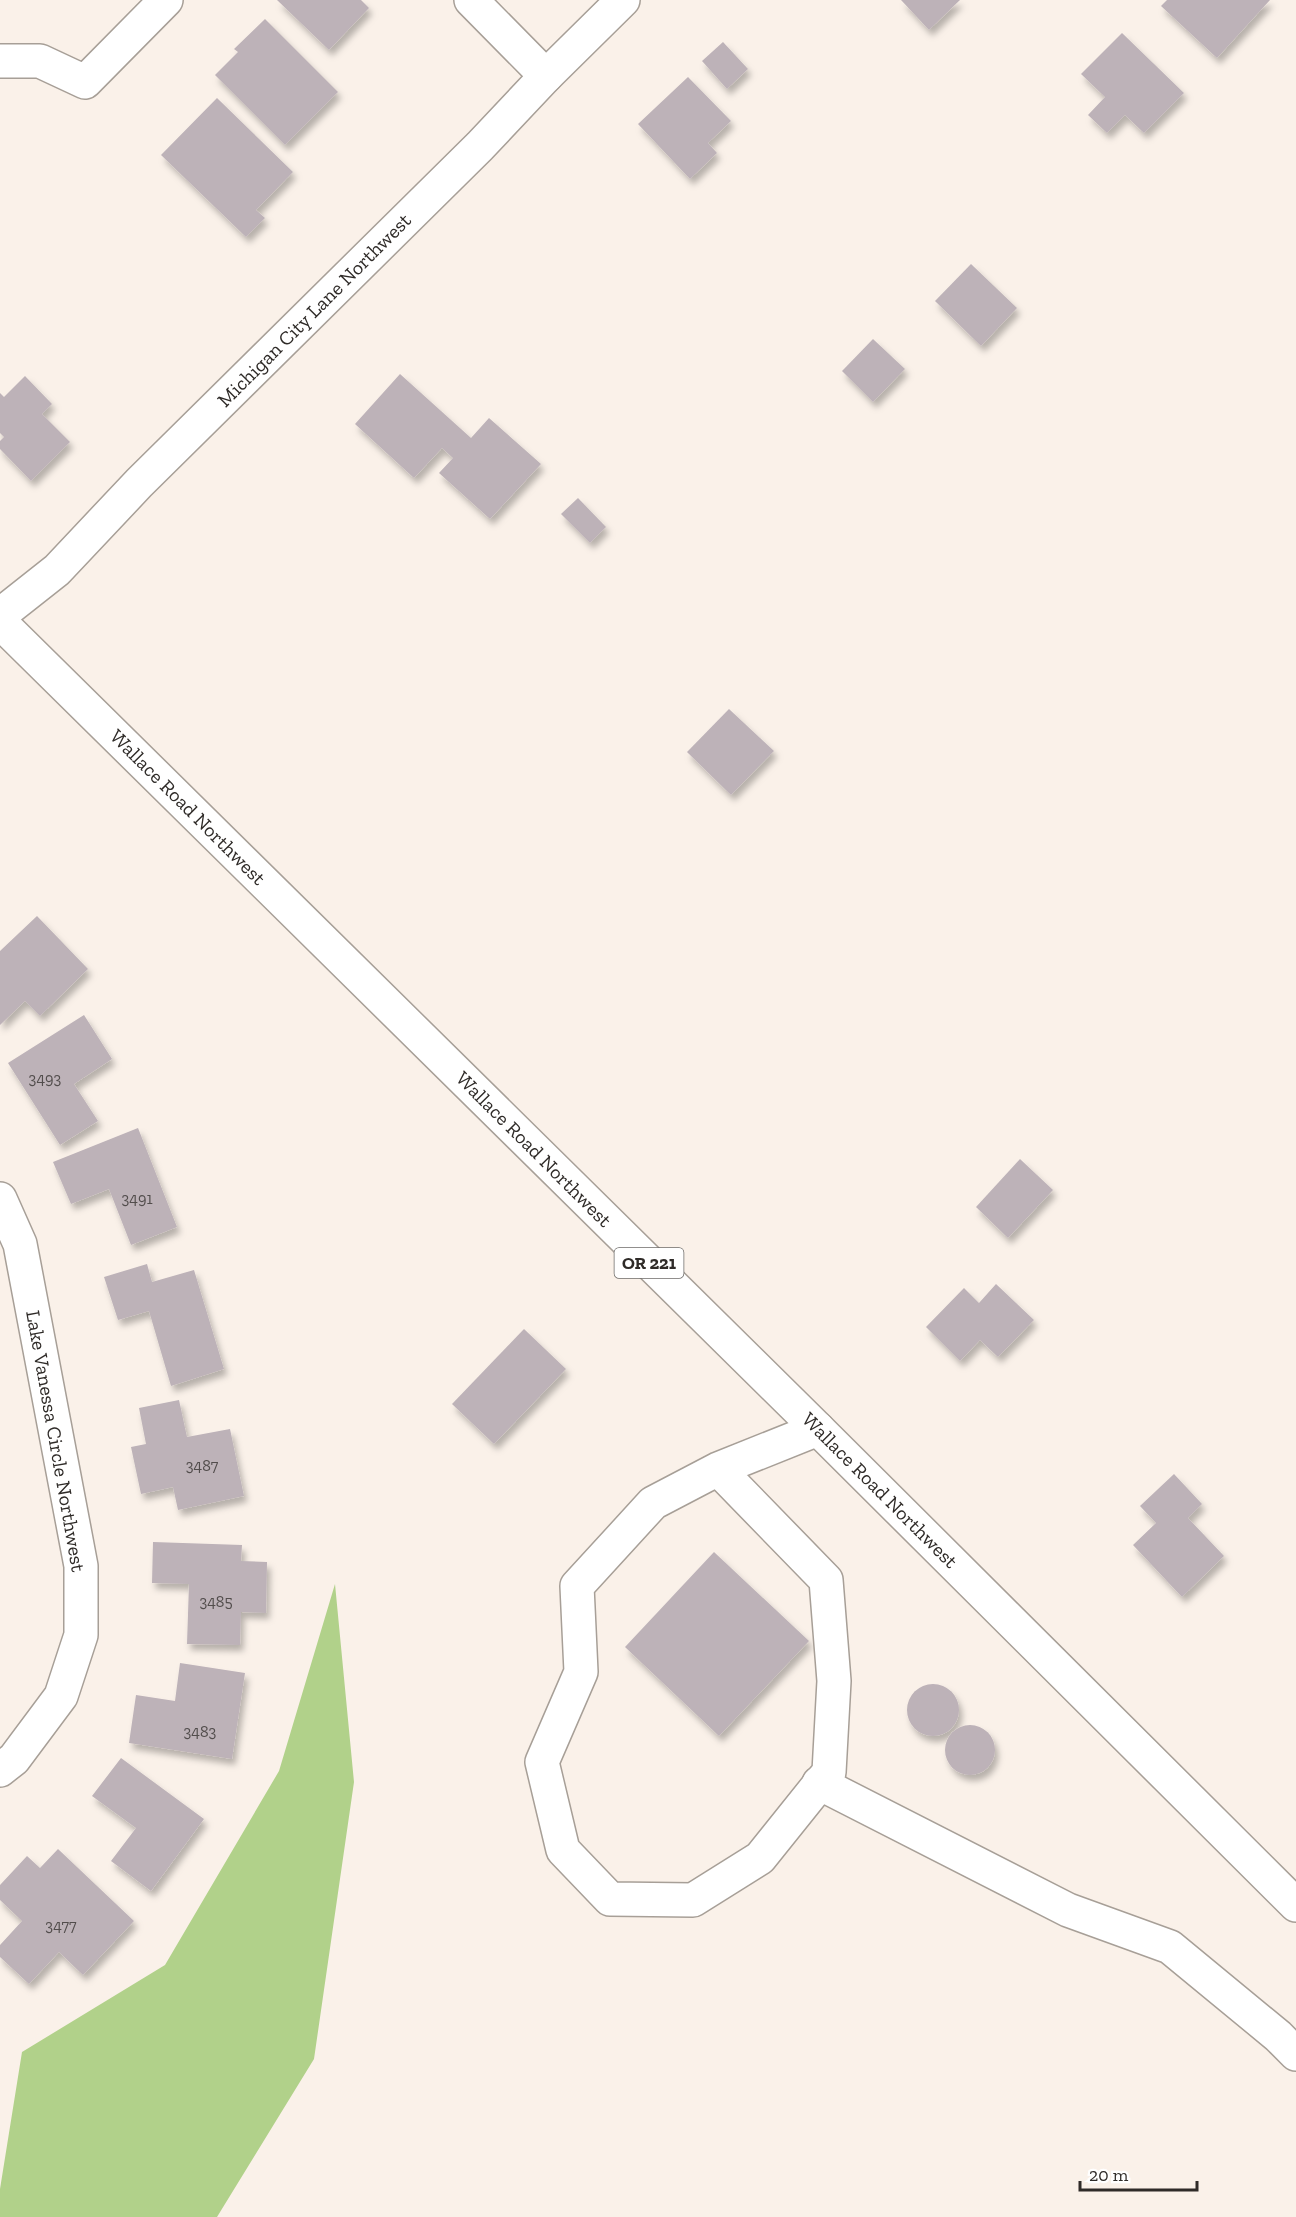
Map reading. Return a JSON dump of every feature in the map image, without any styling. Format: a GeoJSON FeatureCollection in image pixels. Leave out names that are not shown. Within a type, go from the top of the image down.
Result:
{"type":"FeatureCollection","features":[{"type":"Feature","properties":{"kind":"main road"},"geometry":{"type":"LineString","coordinates":[[0,61],[40,61],[85,82],[166,0]]}},
{"type":"Feature","properties":{"kind":"main road"},"geometry":{"type":"LineString","coordinates":[[471,0],[546,76]]}},
{"type":"Feature","properties":{"kind":"main road","name":"Michigan City Lane Northwest"},"geometry":{"type":"LineString","coordinates":[[0,615],[57,570],[139,483],[480,146],[546,76],[623,0]]}},
{"type":"Feature","properties":{"kind":"main road","name":"Wallace Road Northwest"},"geometry":{"type":"LineString","coordinates":[[0,622],[818,1429],[1296,1905]]}},
{"type":"Feature","properties":{"kind":"main road","name":"Lake Vanessa Circle Northwest"},"geometry":{"type":"LineString","coordinates":[[0,1199],[20,1244],[81,1566],[81,1635],[62,1696],[14,1759],[0,1770]]}},
{"type":"Feature","properties":{"kind":"main road"},"geometry":{"type":"LineString","coordinates":[[718,1469],[826,1580],[834,1681],[828,1772],[760,1858],[693,1900],[610,1899],[563,1850],[542,1762],[581,1672],[577,1586],[653,1503],[718,1469],[818,1429]]}},
{"type":"Feature","properties":{"kind":"main road"},"geometry":{"type":"LineString","coordinates":[[819,1783],[1068,1910],[1170,1947],[1278,2036],[1296,2054]]}},
{"type":"Feature","properties":{"kind":"green space"},"geometry":{"type":"Polygon","coordinates":[[[335,1584],[354,1782],[314,2059],[217,2217],[0,2217],[0,2189],[22,2052],[165,1965],[279,1771],[335,1584]]]}},
{"type":"Feature","properties":{"kind":"building"},"geometry":{"type":"Polygon","coordinates":[[[277,0],[361,0],[369,8],[329,50],[277,0]]]}},
{"type":"Feature","properties":{"kind":"building"},"geometry":{"type":"Polygon","coordinates":[[[901,0],[960,0],[929,30],[901,0]]]}},
{"type":"Feature","properties":{"kind":"building"},"geometry":{"type":"Polygon","coordinates":[[[1167,0],[1270,0],[1217,58],[1161,6],[1167,0]]]}},
{"type":"Feature","properties":{"kind":"building"},"geometry":{"type":"Polygon","coordinates":[[[265,19],[338,92],[285,145],[215,75],[238,52],[234,49],[265,19]]]}},
{"type":"Feature","properties":{"kind":"building"},"geometry":{"type":"Polygon","coordinates":[[[1122,33],[1184,93],[1144,133],[1125,115],[1107,133],[1088,115],[1105,97],[1081,74],[1122,33]]]}},
{"type":"Feature","properties":{"kind":"building"},"geometry":{"type":"Polygon","coordinates":[[[723,42],[748,69],[727,89],[702,61],[723,42]]]}},
{"type":"Feature","properties":{"kind":"building"},"geometry":{"type":"Polygon","coordinates":[[[688,77],[731,121],[708,143],[717,153],[690,179],[638,124],[688,77]]]}},
{"type":"Feature","properties":{"kind":"building"},"geometry":{"type":"Polygon","coordinates":[[[217,98],[293,172],[256,210],[265,218],[246,237],[161,155],[217,98]]]}},
{"type":"Feature","properties":{"kind":"building"},"geometry":{"type":"Polygon","coordinates":[[[971,264],[1017,308],[981,346],[935,301],[971,264]]]}},
{"type":"Feature","properties":{"kind":"building"},"geometry":{"type":"Polygon","coordinates":[[[873,339],[905,369],[873,402],[842,371],[873,339]]]}},
{"type":"Feature","properties":{"kind":"building"},"geometry":{"type":"Polygon","coordinates":[[[400,374],[471,438],[489,418],[541,464],[490,519],[439,473],[453,458],[442,448],[414,478],[355,424],[400,374]]]}},
{"type":"Feature","properties":{"kind":"building"},"geometry":{"type":"Polygon","coordinates":[[[25,376],[52,404],[42,414],[70,442],[31,481],[0,449],[0,441],[4,437],[0,433],[0,393],[4,397],[25,376]]]}},
{"type":"Feature","properties":{"kind":"building"},"geometry":{"type":"Polygon","coordinates":[[[578,498],[606,527],[590,543],[561,514],[578,498]]]}},
{"type":"Feature","properties":{"kind":"building"},"geometry":{"type":"Polygon","coordinates":[[[729,709],[774,751],[731,795],[687,752],[729,709]]]}},
{"type":"Feature","properties":{"kind":"building"},"geometry":{"type":"Polygon","coordinates":[[[37,916],[88,969],[40,1016],[25,1001],[0,1025],[0,951],[37,916]]]}},
{"type":"Feature","properties":{"kind":"building"},"geometry":{"type":"Polygon","coordinates":[[[84,1015],[112,1059],[74,1084],[98,1121],[60,1145],[8,1063],[84,1015]]]}},
{"type":"Feature","properties":{"kind":"building"},"geometry":{"type":"Polygon","coordinates":[[[138,1128],[177,1227],[131,1245],[109,1189],[71,1204],[53,1162],[138,1128]]]}},
{"type":"Feature","properties":{"kind":"building"},"geometry":{"type":"Polygon","coordinates":[[[1020,1159],[1053,1190],[1008,1238],[976,1207],[1020,1159]]]}},
{"type":"Feature","properties":{"kind":"building"},"geometry":{"type":"Polygon","coordinates":[[[147,1264],[152,1282],[194,1270],[224,1369],[171,1386],[149,1311],[118,1320],[104,1277],[147,1264]]]}},
{"type":"Feature","properties":{"kind":"building"},"geometry":{"type":"Polygon","coordinates":[[[996,1284],[1034,1320],[998,1357],[980,1340],[960,1361],[926,1327],[964,1288],[979,1303],[996,1284]]]}},
{"type":"Feature","properties":{"kind":"building"},"geometry":{"type":"Polygon","coordinates":[[[524,1329],[566,1369],[494,1444],[452,1404],[524,1329]]]}},
{"type":"Feature","properties":{"kind":"building"},"geometry":{"type":"Polygon","coordinates":[[[179,1400],[187,1437],[230,1429],[244,1496],[178,1510],[173,1487],[141,1494],[131,1447],[146,1444],[139,1408],[179,1400]]]}},
{"type":"Feature","properties":{"kind":"building"},"geometry":{"type":"Polygon","coordinates":[[[1174,1474],[1202,1504],[1188,1518],[1224,1556],[1182,1597],[1133,1545],[1156,1523],[1140,1506],[1174,1474]]]}},
{"type":"Feature","properties":{"kind":"building"},"geometry":{"type":"Polygon","coordinates":[[[153,1542],[242,1545],[241,1561],[267,1562],[266,1613],[241,1612],[240,1645],[187,1644],[189,1584],[152,1583],[153,1542]]]}},
{"type":"Feature","properties":{"kind":"building"},"geometry":{"type":"Polygon","coordinates":[[[714,1552],[809,1641],[719,1736],[625,1647],[714,1552]]]}},
{"type":"Feature","properties":{"kind":"building"},"geometry":{"type":"Polygon","coordinates":[[[180,1663],[245,1673],[232,1759],[129,1743],[136,1695],[175,1701],[180,1663]]]}},
{"type":"Feature","properties":{"kind":"building"},"geometry":{"type":"Polygon","coordinates":[[[933,1684],[943,1686],[951,1692],[957,1700],[959,1710],[957,1720],[951,1728],[943,1734],[933,1736],[923,1734],[915,1728],[909,1720],[907,1710],[909,1700],[915,1692],[923,1686],[933,1684]]]}},
{"type":"Feature","properties":{"kind":"building"},"geometry":{"type":"Polygon","coordinates":[[[970,1725],[988,1732],[995,1750],[988,1768],[970,1775],[952,1768],[945,1750],[952,1732],[970,1725]]]}},
{"type":"Feature","properties":{"kind":"building"},"geometry":{"type":"Polygon","coordinates":[[[121,1758],[204,1819],[151,1891],[111,1861],[136,1828],[92,1796],[121,1758]]]}},
{"type":"Feature","properties":{"kind":"building"},"geometry":{"type":"Polygon","coordinates":[[[58,1849],[134,1921],[83,1975],[59,1952],[29,1984],[0,1957],[0,1945],[22,1921],[0,1900],[0,1885],[27,1856],[40,1868],[58,1849]]]}}]}
